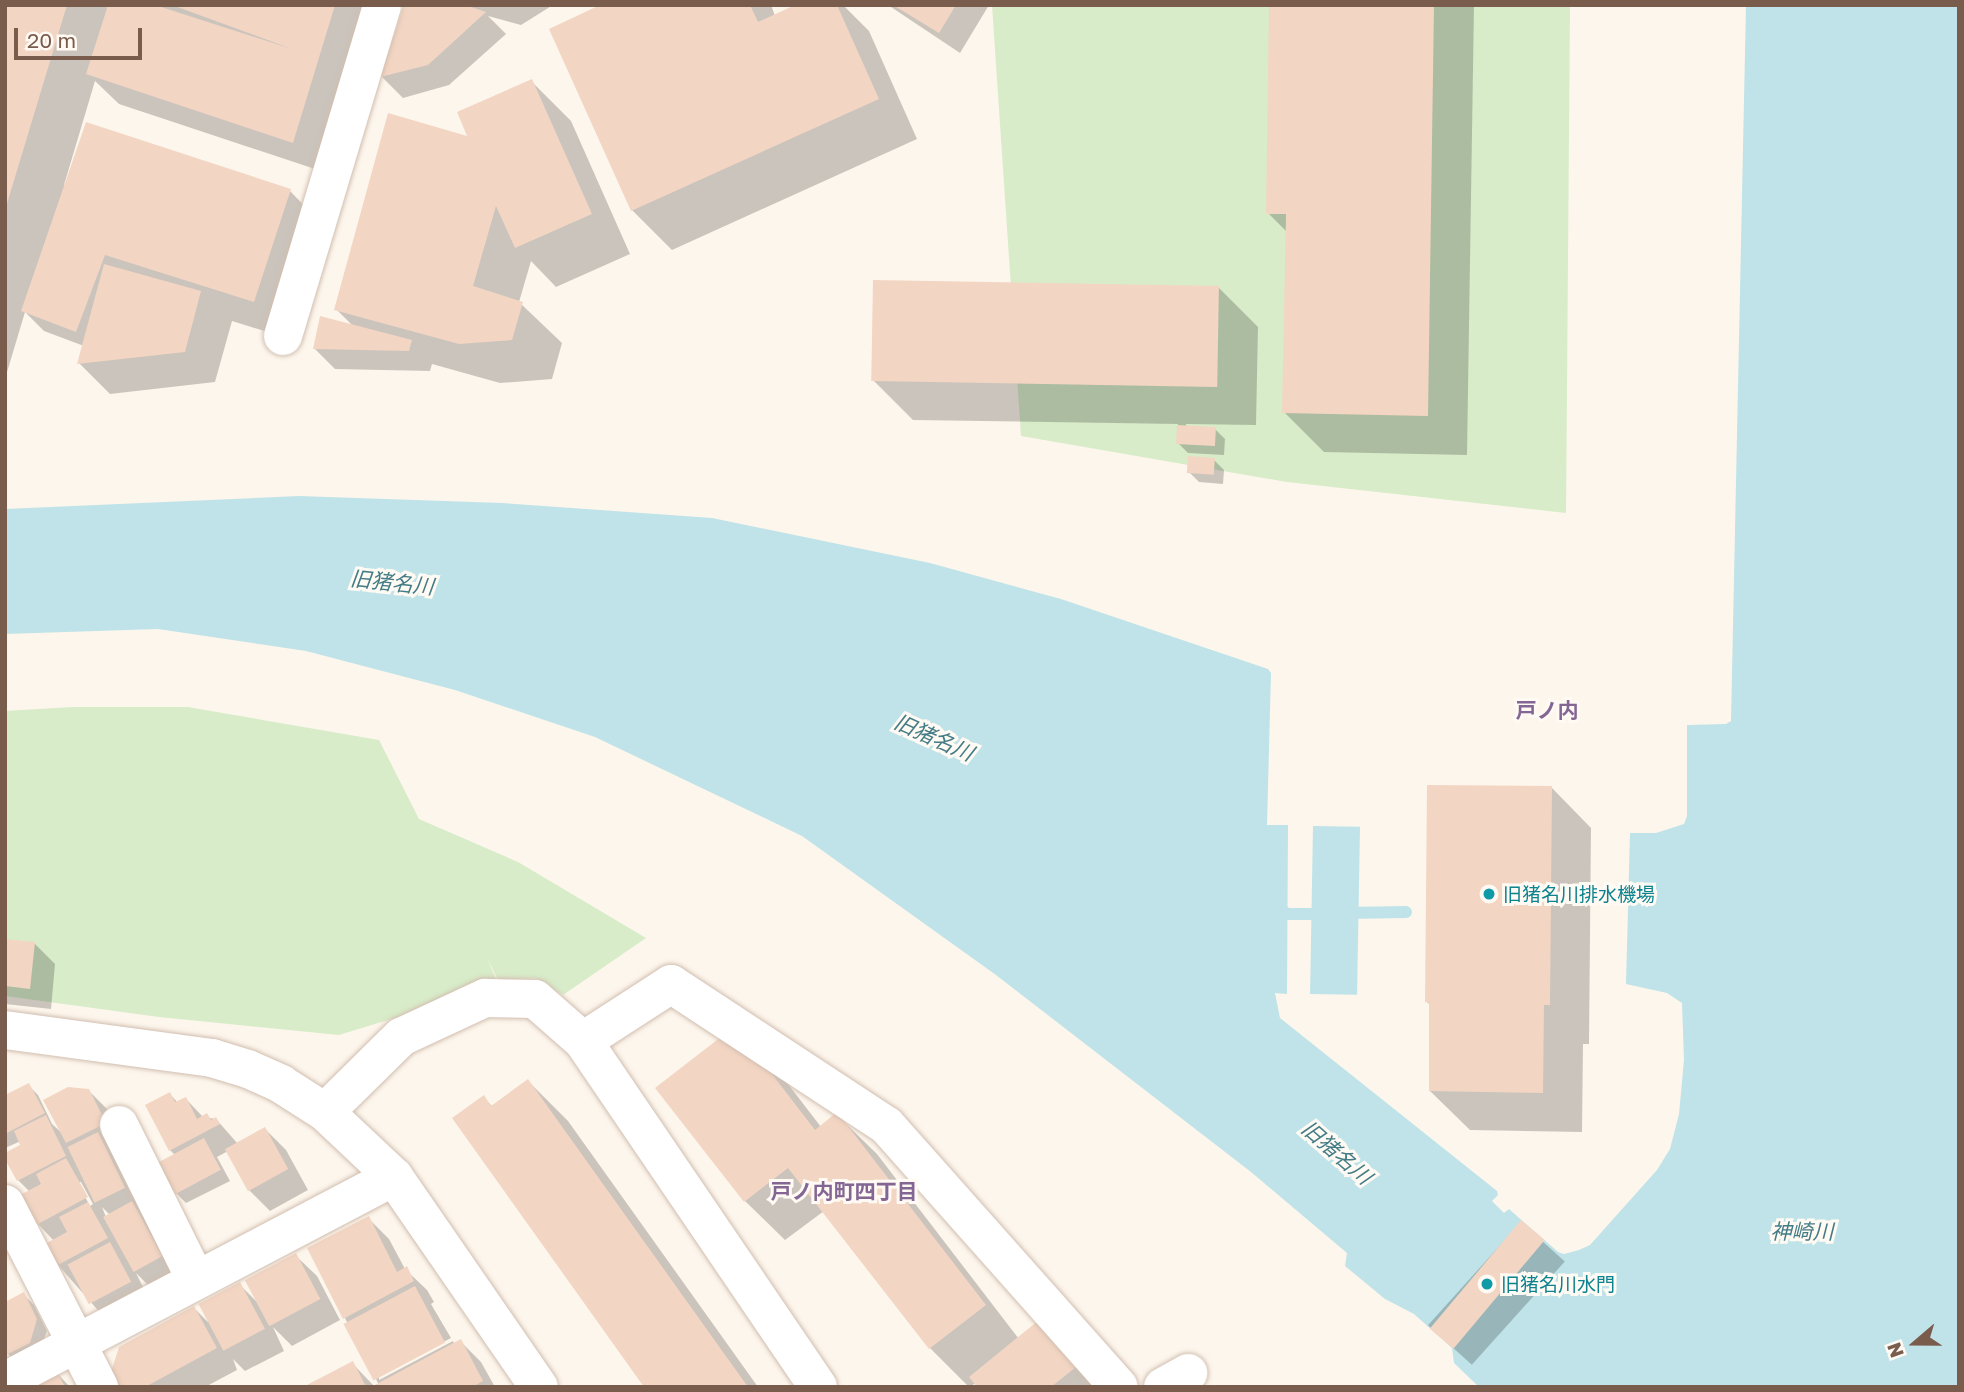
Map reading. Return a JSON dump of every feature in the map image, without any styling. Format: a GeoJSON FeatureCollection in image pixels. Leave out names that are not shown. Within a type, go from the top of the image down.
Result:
{"type":"FeatureCollection","features":[{"type":"Feature","properties":{"kind":"street"},"geometry":{"type":"LineString","coordinates":[[283,336],[382,5]]}},
{"type":"Feature","properties":{"kind":"street"},"geometry":{"type":"LineString","coordinates":[[583,1041],[671,984],[682,991],[887,1126],[1119,1387]]}},
{"type":"Feature","properties":{"kind":"street"},"geometry":{"type":"LineString","coordinates":[[325,1112],[401,1037],[485,999],[535,999],[583,1041],[818,1387]]}},
{"type":"Feature","properties":{"kind":"street"},"geometry":{"type":"LineString","coordinates":[[5,1030],[212,1058],[248,1069],[281,1084],[325,1112],[394,1177],[539,1387]]}},
{"type":"Feature","properties":{"kind":"street"},"geometry":{"type":"LineString","coordinates":[[119,1125],[197,1280]]}},
{"type":"Feature","properties":{"kind":"street"},"geometry":{"type":"LineString","coordinates":[[5,1381],[394,1177]]}},
{"type":"Feature","properties":{"kind":"street"},"geometry":{"type":"LineString","coordinates":[[5,1204],[99,1387]]}},
{"type":"Feature","properties":{"kind":"green space"},"geometry":{"type":"Polygon","coordinates":[[[992,5],[1570,5],[1566,513],[1287,482],[1021,436],[992,5]]]}},
{"type":"Feature","properties":{"kind":"green space"},"geometry":{"type":"Polygon","coordinates":[[[72,707],[188,707],[379,740],[419,819],[518,862],[646,938],[563,995],[536,978],[498,980],[487,958],[499,986],[339,1035],[159,1017],[5,996],[5,711],[72,707]]]}},
{"type":"Feature","properties":{"kind":"water"},"geometry":{"type":"Polygon","coordinates":[[[1746,5],[1959,5],[1959,1387],[1479,1387],[1454,1363],[1452,1348],[1414,1314],[1385,1299],[1345,1266],[1347,1253],[1251,1172],[996,975],[802,836],[595,737],[455,690],[306,651],[158,629],[5,634],[5,509],[299,496],[502,503],[712,518],[930,563],[1061,599],[1268,669],[1271,673],[1267,825],[1288,825],[1287,994],[1275,993],[1280,1018],[1497,1191],[1498,1195],[1492,1201],[1504,1213],[1509,1209],[1558,1252],[1564,1254],[1579,1250],[1590,1245],[1657,1170],[1670,1149],[1679,1114],[1684,1060],[1682,1003],[1667,993],[1626,984],[1630,833],[1656,833],[1684,824],[1687,816],[1687,725],[1726,724],[1731,721],[1746,5]]]}},
{"type":"Feature","properties":{"kind":"water"},"geometry":{"type":"Polygon","coordinates":[[[1313,826],[1360,827],[1357,995],[1310,994],[1313,826]]]}},
{"type":"Feature","properties":{"kind":"building"},"geometry":{"type":"Polygon","coordinates":[[[5,5],[67,5],[6,207],[5,207],[5,5]]]}},
{"type":"Feature","properties":{"kind":"building"},"geometry":{"type":"Polygon","coordinates":[[[108,5],[155,5],[292,49],[172,5],[335,5],[293,143],[86,74],[108,5]]]}},
{"type":"Feature","properties":{"kind":"building"},"geometry":{"type":"Polygon","coordinates":[[[404,5],[465,5],[486,12],[428,65],[380,77],[404,5]]]}},
{"type":"Feature","properties":{"kind":"building"},"geometry":{"type":"Polygon","coordinates":[[[600,5],[750,5],[758,22],[795,5],[837,5],[879,99],[631,211],[549,29],[600,5]]]}},
{"type":"Feature","properties":{"kind":"building"},"geometry":{"type":"Polygon","coordinates":[[[893,5],[956,5],[939,33],[893,5]]]}},
{"type":"Feature","properties":{"kind":"building"},"geometry":{"type":"Polygon","coordinates":[[[1269,5],[1434,5],[1428,416],[1282,413],[1286,214],[1266,214],[1269,5]]]}},
{"type":"Feature","properties":{"kind":"building"},"geometry":{"type":"Polygon","coordinates":[[[532,79],[592,214],[515,248],[496,206],[473,286],[523,302],[512,340],[459,344],[334,310],[388,113],[467,136],[457,112],[532,79]]]}},
{"type":"Feature","properties":{"kind":"building"},"geometry":{"type":"Polygon","coordinates":[[[86,122],[291,189],[254,302],[105,255],[76,332],[21,311],[86,122]]]}},
{"type":"Feature","properties":{"kind":"building"},"geometry":{"type":"Polygon","coordinates":[[[104,264],[201,291],[185,352],[77,364],[104,264]]]}},
{"type":"Feature","properties":{"kind":"building"},"geometry":{"type":"Polygon","coordinates":[[[873,280],[1219,286],[1217,387],[871,381],[873,280]]]}},
{"type":"Feature","properties":{"kind":"building"},"geometry":{"type":"Polygon","coordinates":[[[320,316],[412,340],[409,351],[313,349],[320,316]]]}},
{"type":"Feature","properties":{"kind":"building"},"geometry":{"type":"Polygon","coordinates":[[[1177,425],[1216,427],[1215,446],[1176,444],[1177,425]]]}},
{"type":"Feature","properties":{"kind":"building"},"geometry":{"type":"Polygon","coordinates":[[[1188,456],[1215,458],[1214,475],[1187,473],[1188,456]]]}},
{"type":"Feature","properties":{"kind":"building","name":"旧猪名川排水機場"},"geometry":{"type":"Polygon","coordinates":[[[1427,785],[1552,786],[1550,1005],[1544,1005],[1543,1093],[1429,1091],[1429,1003],[1425,1002],[1427,785]]]}},
{"type":"Feature","properties":{"kind":"building"},"geometry":{"type":"Polygon","coordinates":[[[5,939],[35,942],[30,989],[5,986],[5,939]]]}},
{"type":"Feature","properties":{"kind":"building"},"geometry":{"type":"Polygon","coordinates":[[[735,1026],[815,1130],[837,1112],[986,1305],[929,1349],[788,1168],[744,1202],[655,1088],[735,1026]]]}},
{"type":"Feature","properties":{"kind":"building"},"geometry":{"type":"Polygon","coordinates":[[[528,1079],[748,1387],[644,1387],[452,1118],[484,1095],[491,1106],[528,1079]]]}},
{"type":"Feature","properties":{"kind":"building"},"geometry":{"type":"Polygon","coordinates":[[[29,1083],[45,1113],[5,1134],[5,1095],[29,1083]]]}},
{"type":"Feature","properties":{"kind":"building"},"geometry":{"type":"Polygon","coordinates":[[[68,1087],[89,1089],[106,1123],[66,1143],[43,1100],[68,1087]]]}},
{"type":"Feature","properties":{"kind":"building"},"geometry":{"type":"Polygon","coordinates":[[[170,1092],[175,1102],[186,1097],[197,1119],[207,1113],[211,1120],[216,1117],[220,1124],[169,1151],[145,1105],[170,1092]]]}},
{"type":"Feature","properties":{"kind":"building"},"geometry":{"type":"Polygon","coordinates":[[[46,1115],[66,1156],[17,1181],[5,1159],[5,1153],[20,1145],[14,1131],[46,1115]]]}},
{"type":"Feature","properties":{"kind":"building"},"geometry":{"type":"Polygon","coordinates":[[[265,1127],[288,1169],[248,1191],[225,1149],[265,1127]]]}},
{"type":"Feature","properties":{"kind":"building"},"geometry":{"type":"Polygon","coordinates":[[[98,1132],[125,1188],[95,1203],[67,1147],[98,1132]]]}},
{"type":"Feature","properties":{"kind":"building"},"geometry":{"type":"Polygon","coordinates":[[[204,1138],[221,1170],[175,1194],[158,1162],[204,1138]]]}},
{"type":"Feature","properties":{"kind":"building"},"geometry":{"type":"Polygon","coordinates":[[[66,1158],[88,1197],[36,1225],[20,1195],[41,1184],[36,1174],[66,1158]]]}},
{"type":"Feature","properties":{"kind":"building"},"geometry":{"type":"Polygon","coordinates":[[[132,1201],[163,1256],[134,1272],[103,1217],[132,1201]]]}},
{"type":"Feature","properties":{"kind":"building"},"geometry":{"type":"Polygon","coordinates":[[[88,1202],[108,1238],[56,1266],[45,1244],[67,1232],[59,1217],[88,1202]]]}},
{"type":"Feature","properties":{"kind":"building"},"geometry":{"type":"Polygon","coordinates":[[[369,1216],[397,1272],[407,1266],[414,1281],[343,1319],[307,1248],[369,1216]]]}},
{"type":"Feature","properties":{"kind":"building","name":"旧猪名川水門"},"geometry":{"type":"Polygon","coordinates":[[[1521,1220],[1545,1240],[1453,1349],[1430,1329],[1521,1220]]]}},
{"type":"Feature","properties":{"kind":"building"},"geometry":{"type":"Polygon","coordinates":[[[110,1242],[131,1282],[89,1304],[68,1265],[110,1242]]]}},
{"type":"Feature","properties":{"kind":"building"},"geometry":{"type":"Polygon","coordinates":[[[296,1253],[320,1299],[269,1326],[245,1280],[296,1253]]]}},
{"type":"Feature","properties":{"kind":"building"},"geometry":{"type":"Polygon","coordinates":[[[240,1282],[265,1329],[223,1351],[199,1304],[240,1282]]]}},
{"type":"Feature","properties":{"kind":"building"},"geometry":{"type":"Polygon","coordinates":[[[415,1286],[445,1343],[374,1381],[343,1324],[415,1286]]]}},
{"type":"Feature","properties":{"kind":"building"},"geometry":{"type":"Polygon","coordinates":[[[24,1292],[37,1319],[30,1343],[6,1355],[5,1302],[24,1292]]]}},
{"type":"Feature","properties":{"kind":"building"},"geometry":{"type":"Polygon","coordinates":[[[194,1306],[217,1348],[145,1387],[119,1387],[111,1372],[119,1347],[194,1306]]]}},
{"type":"Feature","properties":{"kind":"building"},"geometry":{"type":"Polygon","coordinates":[[[1039,1320],[1076,1367],[1051,1387],[977,1387],[969,1377],[1039,1320]]]}},
{"type":"Feature","properties":{"kind":"building"},"geometry":{"type":"Polygon","coordinates":[[[461,1339],[483,1381],[472,1387],[371,1387],[461,1339]]]}},
{"type":"Feature","properties":{"kind":"building"},"geometry":{"type":"Polygon","coordinates":[[[353,1361],[366,1387],[303,1387],[353,1361]]]}},
{"type":"Feature","properties":{"kind":"building"},"geometry":{"type":"Polygon","coordinates":[[[56,1370],[65,1387],[24,1387],[56,1370]]]}},
{"type":"Feature","properties":{"kind":"waterway"},"geometry":{"type":"LineString","coordinates":[[1276,908],[1288,914],[1326,914]]}},
{"type":"Feature","properties":{"kind":"waterway"},"geometry":{"type":"LineString","coordinates":[[1345,913],[1406,912]]}},
{"type":"Feature","properties":{"kind":"place","name":"旧猪名川排水機場"},"geometry":{"type":"Point","coordinates":[1489,894]}},
{"type":"Feature","properties":{"kind":"place","name":"旧猪名川水門"},"geometry":{"type":"Point","coordinates":[1487,1284]}},
{"type":"Feature","properties":{"kind":"district","name":"戸ノ内"},"geometry":{"type":"Point","coordinates":[1547,710]}},
{"type":"Feature","properties":{"kind":"district","name":"戸ノ内町四丁目"},"geometry":{"type":"Point","coordinates":[844,1191]}},
{"type":"Feature","properties":{"kind":"water label","name":"旧猪名川"},"geometry":{"type":"Point","coordinates":[392,582]}},
{"type":"Feature","properties":{"kind":"water label","name":"旧猪名川"},"geometry":{"type":"Point","coordinates":[934,737]}},
{"type":"Feature","properties":{"kind":"water label","name":"旧猪名川"},"geometry":{"type":"Point","coordinates":[1337,1152]}},
{"type":"Feature","properties":{"kind":"water label","name":"神崎川"},"geometry":{"type":"Point","coordinates":[1802,1231]}}]}
